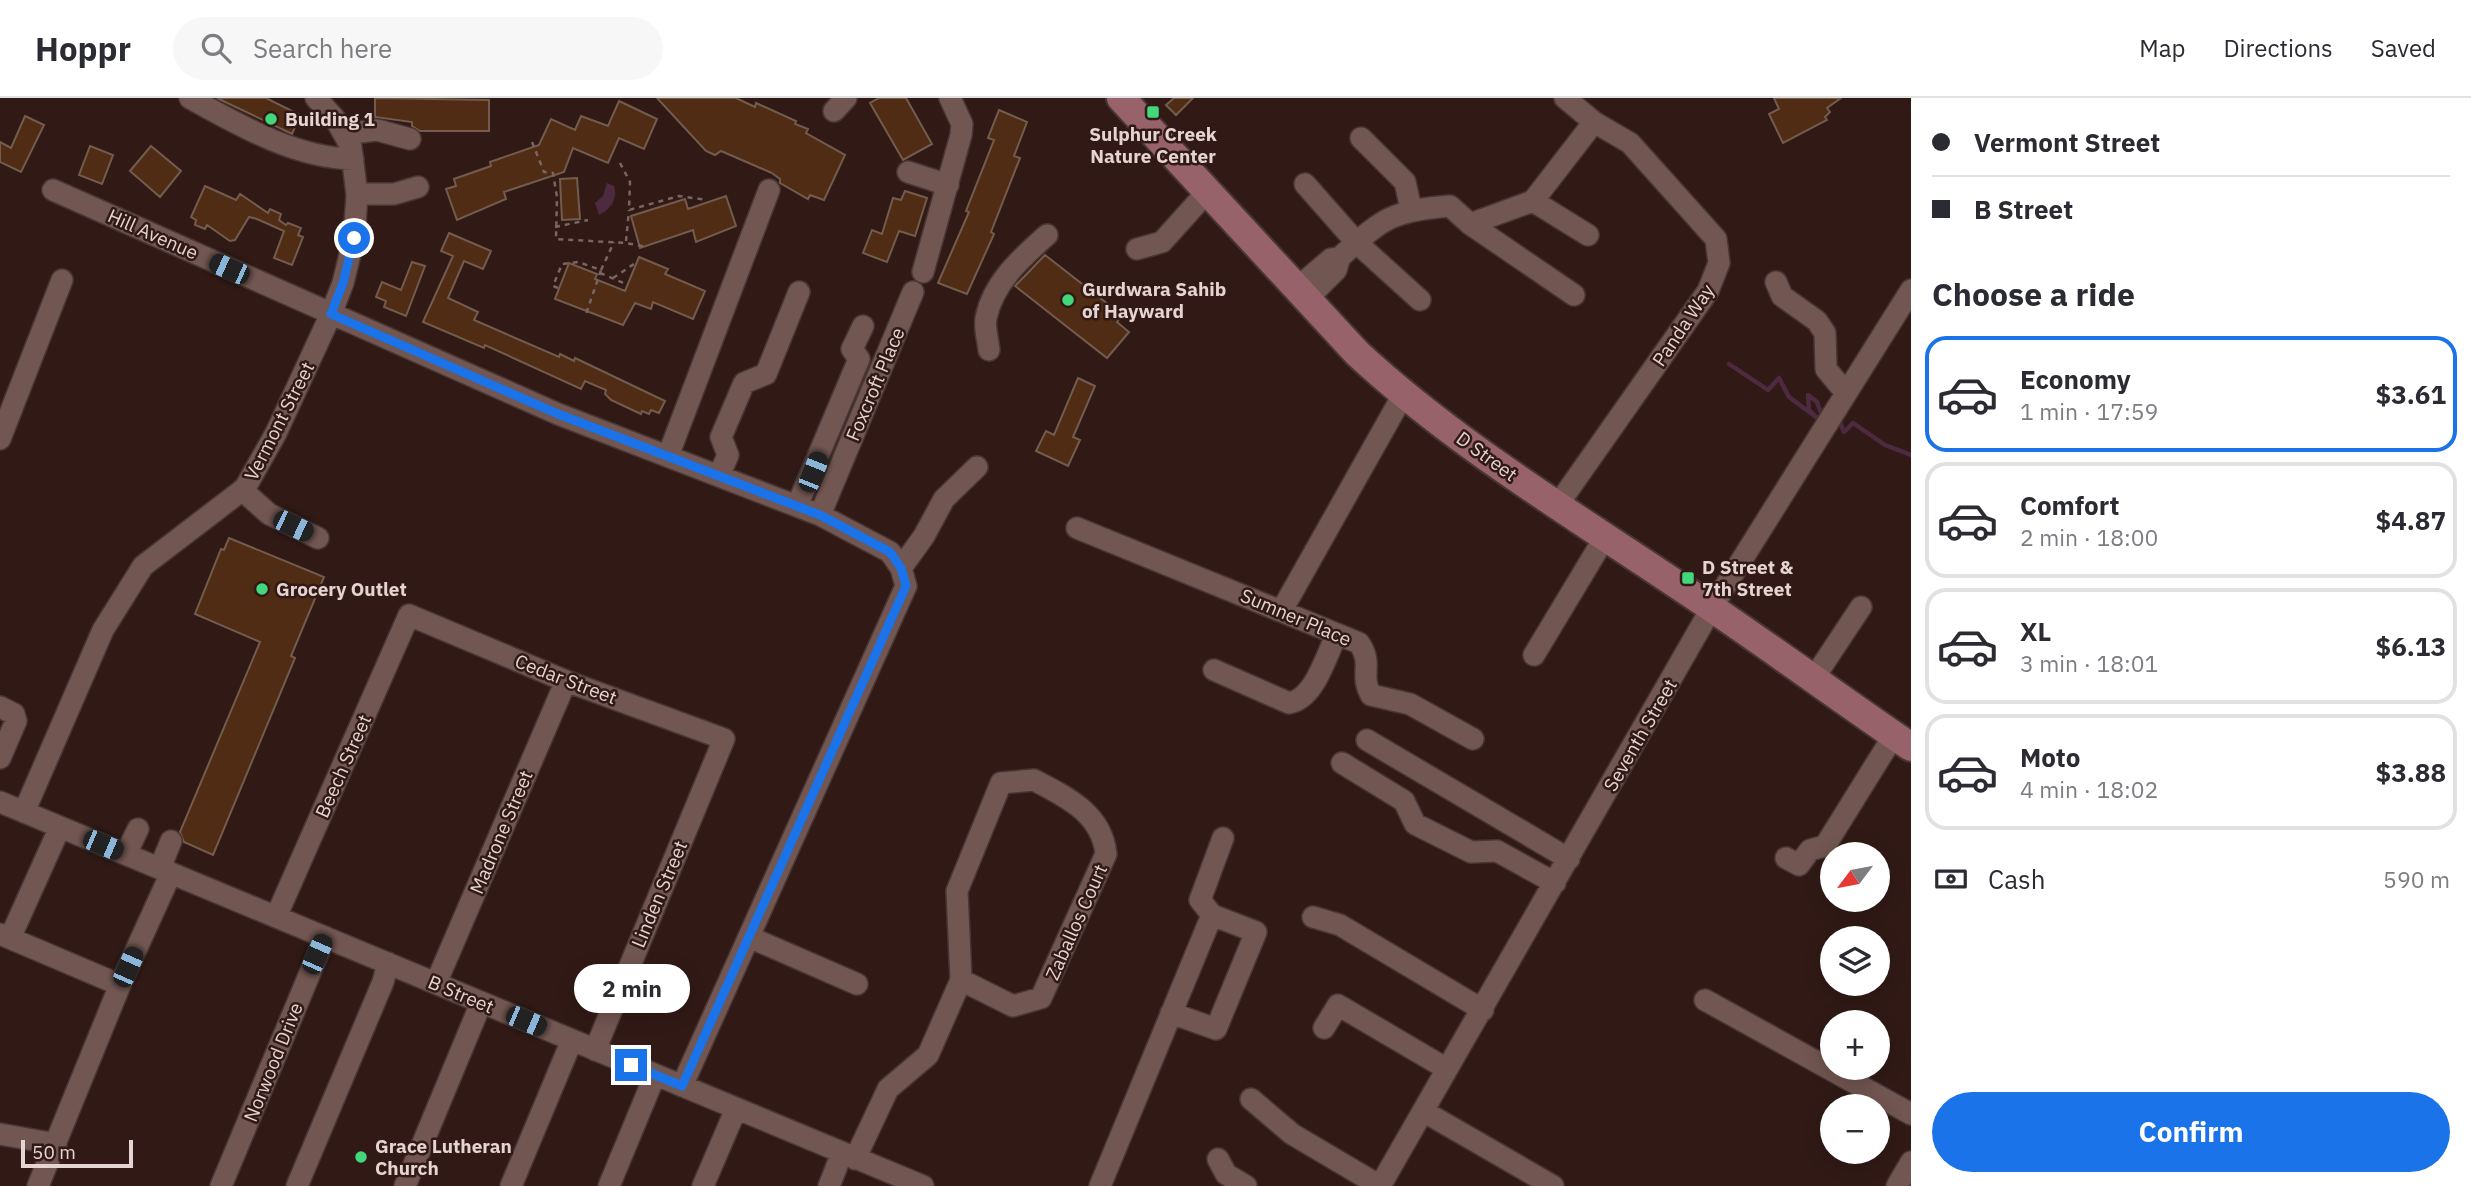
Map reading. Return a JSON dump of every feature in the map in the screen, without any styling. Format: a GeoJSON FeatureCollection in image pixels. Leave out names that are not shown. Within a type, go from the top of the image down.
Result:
{"type":"FeatureCollection","features":[{"type":"Feature","properties":{"kind":"main road","name":"D Street"},"geometry":{"type":"LineString","coordinates":[[1126,100],[1207,192],[1357,353],[1403,395],[1557,506],[1814,678],[1902,741]]}},
{"type":"Feature","properties":{"kind":"street"},"geometry":{"type":"LineString","coordinates":[[190,98],[293,148],[353,159]]}},
{"type":"Feature","properties":{"kind":"street","name":"Vermont Street"},"geometry":{"type":"LineString","coordinates":[[24,812],[103,630],[143,566],[242,490],[276,433],[331,314],[343,283],[354,238],[356,189],[351,147],[316,98]]}},
{"type":"Feature","properties":{"kind":"street"},"geometry":{"type":"LineString","coordinates":[[923,272],[962,124],[950,98]]}},
{"type":"Feature","properties":{"kind":"street","name":"Panda Way"},"geometry":{"type":"LineString","coordinates":[[1557,506],[1708,291],[1719,263],[1716,239],[1674,189],[1630,143],[1594,121],[1565,98]]}},
{"type":"Feature","properties":{"kind":"street"},"geometry":{"type":"LineString","coordinates":[[1470,225],[1533,201],[1594,121]]}},
{"type":"Feature","properties":{"kind":"street"},"geometry":{"type":"LineString","coordinates":[[344,134],[377,130],[411,139]]}},
{"type":"Feature","properties":{"kind":"street"},"geometry":{"type":"LineString","coordinates":[[1361,138],[1405,182],[1411,209]]}},
{"type":"Feature","properties":{"kind":"street"},"geometry":{"type":"LineString","coordinates":[[908,172],[948,185]]}},
{"type":"Feature","properties":{"kind":"street"},"geometry":{"type":"LineString","coordinates":[[1305,184],[1357,243],[1419,300]]}},
{"type":"Feature","properties":{"kind":"street"},"geometry":{"type":"LineString","coordinates":[[356,189],[391,185],[410,188]]}},
{"type":"Feature","properties":{"kind":"street","name":"Hill Avenue"},"geometry":{"type":"LineString","coordinates":[[53,190],[558,414],[820,515],[890,552],[901,568]]}},
{"type":"Feature","properties":{"kind":"street"},"geometry":{"type":"LineString","coordinates":[[668,456],[705,352],[769,190]]}},
{"type":"Feature","properties":{"kind":"street"},"geometry":{"type":"LineString","coordinates":[[1137,249],[1162,242],[1207,192]]}},
{"type":"Feature","properties":{"kind":"street"},"geometry":{"type":"LineString","coordinates":[[1533,201],[1588,235]]}},
{"type":"Feature","properties":{"kind":"street"},"geometry":{"type":"LineString","coordinates":[[1302,294],[1336,270],[1339,258],[1391,215],[1411,209],[1450,206],[1470,225],[1574,295]]}},
{"type":"Feature","properties":{"kind":"street"},"geometry":{"type":"LineString","coordinates":[[989,350],[985,319],[992,302],[1012,265],[1046,235]]}},
{"type":"Feature","properties":{"kind":"street"},"geometry":{"type":"LineString","coordinates":[[0,439],[62,280]]}},
{"type":"Feature","properties":{"kind":"street"},"geometry":{"type":"LineString","coordinates":[[1776,282],[1782,296],[1795,308],[1818,321],[1825,332],[1826,369],[1842,399]]}},
{"type":"Feature","properties":{"kind":"street","name":"Seventh Street"},"geometry":{"type":"LineString","coordinates":[[1380,1186],[1711,609],[1911,290]]}},
{"type":"Feature","properties":{"kind":"street"},"geometry":{"type":"LineString","coordinates":[[719,476],[728,456],[720,437],[744,383],[766,374],[799,292]]}},
{"type":"Feature","properties":{"kind":"street","name":"Foxcroft Place"},"geometry":{"type":"LineString","coordinates":[[820,515],[913,292]]}},
{"type":"Feature","properties":{"kind":"street"},"geometry":{"type":"LineString","coordinates":[[797,506],[859,359],[852,349],[863,326]]}},
{"type":"Feature","properties":{"kind":"street"},"geometry":{"type":"LineString","coordinates":[[1282,610],[1403,395]]}},
{"type":"Feature","properties":{"kind":"street"},"geometry":{"type":"LineString","coordinates":[[682,1086],[906,586],[901,568],[924,536],[944,499],[977,467]]}},
{"type":"Feature","properties":{"kind":"street"},"geometry":{"type":"LineString","coordinates":[[242,490],[269,514],[318,538]]}},
{"type":"Feature","properties":{"kind":"street","name":"Sumner Place"},"geometry":{"type":"LineString","coordinates":[[1077,528],[1359,643],[1368,657],[1365,684],[1371,695],[1410,704],[1473,740]]}},
{"type":"Feature","properties":{"kind":"street"},"geometry":{"type":"LineString","coordinates":[[1534,655],[1605,537]]}},
{"type":"Feature","properties":{"kind":"street"},"geometry":{"type":"LineString","coordinates":[[1814,678],[1861,607]]}},
{"type":"Feature","properties":{"kind":"street","name":"Cedar Street"},"geometry":{"type":"LineString","coordinates":[[409,615],[566,681],[724,739]]}},
{"type":"Feature","properties":{"kind":"street","name":"Beech Street"},"geometry":{"type":"LineString","coordinates":[[276,917],[409,615]]}},
{"type":"Feature","properties":{"kind":"street"},"geometry":{"type":"LineString","coordinates":[[1214,670],[1289,703],[1295,702],[1307,694],[1337,634]]}},
{"type":"Feature","properties":{"kind":"street","name":"Madrone Street"},"geometry":{"type":"LineString","coordinates":[[436,984],[566,681]]}},
{"type":"Feature","properties":{"kind":"street"},"geometry":{"type":"LineString","coordinates":[[0,708],[14,714],[16,721],[0,758]]}},
{"type":"Feature","properties":{"kind":"street","name":"Linden Street"},"geometry":{"type":"LineString","coordinates":[[582,1045],[724,739]]}},
{"type":"Feature","properties":{"kind":"street"},"geometry":{"type":"LineString","coordinates":[[1367,740],[1569,859]]}},
{"type":"Feature","properties":{"kind":"street"},"geometry":{"type":"LineString","coordinates":[[1786,858],[1799,865],[1810,849],[1825,846],[1902,741]]}},
{"type":"Feature","properties":{"kind":"street"},"geometry":{"type":"LineString","coordinates":[[1342,763],[1404,801],[1415,824],[1471,852],[1497,851],[1555,883]]}},
{"type":"Feature","properties":{"kind":"street","name":"Zaballos Court"},"geometry":{"type":"LineString","coordinates":[[829,1186],[888,1089],[928,1055],[961,980],[957,891],[1001,783],[1034,780],[1075,801],[1104,835],[1106,854],[1041,998],[1013,1006],[961,980]]}},
{"type":"Feature","properties":{"kind":"street","name":"B Street"},"geometry":{"type":"LineString","coordinates":[[0,802],[923,1186]]}},
{"type":"Feature","properties":{"kind":"street"},"geometry":{"type":"LineString","coordinates":[[60,827],[5,936],[120,985]]}},
{"type":"Feature","properties":{"kind":"street"},"geometry":{"type":"LineString","coordinates":[[126,855],[138,829]]}},
{"type":"Feature","properties":{"kind":"street"},"geometry":{"type":"LineString","coordinates":[[1171,1013],[1216,1029],[1256,932],[1212,915],[1200,900],[1223,838]]}},
{"type":"Feature","properties":{"kind":"street"},"geometry":{"type":"LineString","coordinates":[[38,1186],[165,871],[171,841]]}},
{"type":"Feature","properties":{"kind":"street"},"geometry":{"type":"LineString","coordinates":[[1100,1186],[1212,915]]}},
{"type":"Feature","properties":{"kind":"street"},"geometry":{"type":"LineString","coordinates":[[1313,917],[1340,925],[1483,1010]]}},
{"type":"Feature","properties":{"kind":"street","name":"Norwood Drive"},"geometry":{"type":"LineString","coordinates":[[222,1186],[325,937]]}},
{"type":"Feature","properties":{"kind":"street"},"geometry":{"type":"LineString","coordinates":[[749,937],[857,984]]}},
{"type":"Feature","properties":{"kind":"street"},"geometry":{"type":"LineString","coordinates":[[297,1186],[383,982],[387,964]]}},
{"type":"Feature","properties":{"kind":"street"},"geometry":{"type":"LineString","coordinates":[[1705,1000],[1911,1114]]}},
{"type":"Feature","properties":{"kind":"street"},"geometry":{"type":"LineString","coordinates":[[405,1186],[481,1003]]}},
{"type":"Feature","properties":{"kind":"street"},"geometry":{"type":"LineString","coordinates":[[1324,1028],[1338,1005],[1447,1069]]}},
{"type":"Feature","properties":{"kind":"street"},"geometry":{"type":"LineString","coordinates":[[511,1186],[582,1045]]}},
{"type":"Feature","properties":{"kind":"street"},"geometry":{"type":"LineString","coordinates":[[522,1186],[582,1045]]}},
{"type":"Feature","properties":{"kind":"street"},"geometry":{"type":"LineString","coordinates":[[609,1186],[655,1075]]}},
{"type":"Feature","properties":{"kind":"street"},"geometry":{"type":"LineString","coordinates":[[1251,1099],[1292,1134],[1380,1186]]}},
{"type":"Feature","properties":{"kind":"street"},"geometry":{"type":"LineString","coordinates":[[703,1186],[736,1109]]}},
{"type":"Feature","properties":{"kind":"street"},"geometry":{"type":"LineString","coordinates":[[1423,1111],[1553,1186]]}},
{"type":"Feature","properties":{"kind":"street"},"geometry":{"type":"LineString","coordinates":[[0,1134],[56,1144]]}},
{"type":"Feature","properties":{"kind":"street"},"geometry":{"type":"LineString","coordinates":[[1218,1160],[1226,1174],[1246,1186]]}},
{"type":"Feature","properties":{"kind":"street"},"geometry":{"type":"LineString","coordinates":[[1897,1186],[1911,1162]]}},
{"type":"Feature","properties":{"kind":"path"},"geometry":{"type":"LineString","coordinates":[[532,142],[544,172],[553,173],[557,197],[556,239],[626,243],[647,247]]}},
{"type":"Feature","properties":{"kind":"path"},"geometry":{"type":"LineString","coordinates":[[620,163],[630,182],[626,243]]}},
{"type":"Feature","properties":{"kind":"path"},"geometry":{"type":"LineString","coordinates":[[629,210],[679,196],[707,200]]}},
{"type":"Feature","properties":{"kind":"path"},"geometry":{"type":"LineString","coordinates":[[555,227],[588,220]]}},
{"type":"Feature","properties":{"kind":"path"},"geometry":{"type":"LineString","coordinates":[[585,317],[614,242]]}},
{"type":"Feature","properties":{"kind":"path"},"geometry":{"type":"LineString","coordinates":[[558,288],[553,286],[562,264],[568,262],[601,271],[626,284]]}},
{"type":"Feature","properties":{"kind":"path"},"geometry":{"type":"LineString","coordinates":[[613,278],[634,264]]}},
{"type":"Feature","properties":{"kind":"shaded area"},"geometry":{"type":"Polygon","coordinates":[[[607,183],[614,186],[614,199],[610,207],[599,215],[595,203],[603,196],[607,183]]]}},
{"type":"Feature","properties":{"kind":"building","name":"Building 1"},"geometry":{"type":"Polygon","coordinates":[[[217,98],[266,98],[300,115],[292,134],[217,98]]]}},
{"type":"Feature","properties":{"kind":"building"},"geometry":{"type":"Polygon","coordinates":[[[375,98],[489,100],[489,131],[420,131],[412,126],[412,122],[375,117],[375,98]]]}},
{"type":"Feature","properties":{"kind":"building"},"geometry":{"type":"Polygon","coordinates":[[[657,98],[736,98],[755,107],[756,103],[796,121],[795,124],[808,129],[806,133],[845,155],[824,200],[810,195],[808,199],[780,183],[780,179],[772,173],[721,151],[715,155],[706,151],[657,98]]]}},
{"type":"Feature","properties":{"kind":"building"},"geometry":{"type":"Polygon","coordinates":[[[879,98],[906,98],[932,144],[903,160],[870,103],[879,98]]]}},
{"type":"Feature","properties":{"kind":"building"},"geometry":{"type":"Polygon","coordinates":[[[1174,98],[1193,98],[1176,115],[1166,105],[1174,98]]]}},
{"type":"Feature","properties":{"kind":"building"},"geometry":{"type":"Polygon","coordinates":[[[1774,98],[1841,98],[1827,108],[1830,112],[1825,117],[1827,120],[1783,143],[1769,114],[1779,109],[1774,98]]]}},
{"type":"Feature","properties":{"kind":"building"},"geometry":{"type":"Polygon","coordinates":[[[619,101],[657,119],[644,149],[619,138],[608,163],[573,148],[564,172],[504,192],[506,199],[457,220],[446,189],[456,186],[454,179],[491,166],[490,162],[539,145],[551,119],[575,130],[581,116],[608,126],[619,101]]]}},
{"type":"Feature","properties":{"kind":"building"},"geometry":{"type":"Polygon","coordinates":[[[999,110],[1027,122],[1014,156],[1020,158],[991,232],[994,234],[967,294],[938,283],[969,212],[966,211],[994,140],[988,138],[999,110]]]}},
{"type":"Feature","properties":{"kind":"building"},"geometry":{"type":"Polygon","coordinates":[[[25,116],[44,125],[21,172],[0,162],[0,142],[11,148],[25,116]]]}},
{"type":"Feature","properties":{"kind":"building"},"geometry":{"type":"Polygon","coordinates":[[[90,146],[113,155],[102,184],[79,175],[90,146]]]}},
{"type":"Feature","properties":{"kind":"building"},"geometry":{"type":"Polygon","coordinates":[[[151,146],[181,171],[160,197],[130,171],[151,146]]]}},
{"type":"Feature","properties":{"kind":"building"},"geometry":{"type":"Polygon","coordinates":[[[577,178],[580,219],[562,220],[560,179],[577,178]]]}},
{"type":"Feature","properties":{"kind":"building"},"geometry":{"type":"Polygon","coordinates":[[[205,186],[236,200],[240,194],[268,213],[270,209],[281,214],[279,220],[286,225],[288,223],[301,228],[298,235],[303,237],[292,265],[274,258],[284,231],[257,219],[249,217],[235,240],[230,241],[207,225],[205,229],[195,225],[196,220],[191,217],[205,186]]]}},
{"type":"Feature","properties":{"kind":"building"},"geometry":{"type":"Polygon","coordinates":[[[905,191],[927,198],[915,236],[899,231],[887,262],[863,253],[872,230],[882,234],[893,198],[901,200],[905,191]]]}},
{"type":"Feature","properties":{"kind":"building"},"geometry":{"type":"Polygon","coordinates":[[[726,196],[736,226],[696,242],[693,230],[640,248],[631,216],[685,199],[688,209],[726,196]]]}},
{"type":"Feature","properties":{"kind":"building"},"geometry":{"type":"Polygon","coordinates":[[[449,233],[491,251],[483,269],[464,261],[448,298],[478,312],[474,320],[559,357],[560,354],[574,361],[575,358],[665,401],[659,413],[651,410],[649,414],[642,411],[641,414],[611,400],[605,394],[606,390],[585,381],[581,389],[485,345],[484,348],[423,322],[453,256],[441,251],[449,233]]]}},
{"type":"Feature","properties":{"kind":"building","name":"Gurdwara Sahib of Hayward"},"geometry":{"type":"Polygon","coordinates":[[[1045,255],[1122,315],[1117,322],[1129,332],[1107,358],[1015,286],[1045,255]]]}},
{"type":"Feature","properties":{"kind":"building"},"geometry":{"type":"Polygon","coordinates":[[[639,257],[668,269],[665,274],[705,291],[693,319],[653,302],[651,309],[635,303],[623,325],[555,299],[569,263],[597,274],[595,279],[625,291],[639,257]]]}},
{"type":"Feature","properties":{"kind":"building"},"geometry":{"type":"Polygon","coordinates":[[[412,262],[425,266],[406,316],[384,307],[386,301],[376,297],[382,282],[401,290],[412,262]]]}},
{"type":"Feature","properties":{"kind":"building"},"geometry":{"type":"Polygon","coordinates":[[[1078,378],[1095,386],[1073,437],[1080,440],[1068,466],[1036,451],[1046,431],[1054,435],[1078,378]]]}},
{"type":"Feature","properties":{"kind":"building"},"geometry":{"type":"Polygon","coordinates":[[[229,538],[324,577],[291,656],[295,658],[213,855],[184,842],[180,832],[260,642],[195,614],[221,549],[224,550],[229,538]]]}},
{"type":"Feature","properties":{"kind":"waterway"},"geometry":{"type":"LineString","coordinates":[[1729,364],[1768,390],[1779,378],[1789,397],[1816,417],[1809,410],[1808,395],[1817,402],[1823,418]]}},
{"type":"Feature","properties":{"kind":"waterway"},"geometry":{"type":"LineString","coordinates":[[1838,418],[1844,432],[1853,423],[1885,445],[1911,455]]}},
{"type":"Feature","properties":{"kind":"place","name":"Sulphur Creek Nature Center"},"geometry":{"type":"Point","coordinates":[1153,112]}},
{"type":"Feature","properties":{"kind":"place","name":"Building 1"},"geometry":{"type":"Point","coordinates":[271,119]}},
{"type":"Feature","properties":{"kind":"place","name":"Gurdwara Sahib of Hayward"},"geometry":{"type":"Point","coordinates":[1068,300]}},
{"type":"Feature","properties":{"kind":"place","name":"D Street & 7th Street"},"geometry":{"type":"Point","coordinates":[1688,578]}},
{"type":"Feature","properties":{"kind":"place","name":"Grocery Outlet"},"geometry":{"type":"Point","coordinates":[262,589]}},
{"type":"Feature","properties":{"kind":"place","name":"Grace Lutheran Church"},"geometry":{"type":"Point","coordinates":[361,1157]}},
{"type":"Feature","properties":{"kind":"route"},"geometry":{"type":"LineString","coordinates":[[354,238],[343,283],[331,314],[558,414],[820,515],[890,552],[901,568],[906,586],[682,1086],[631,1065]]}}]}
